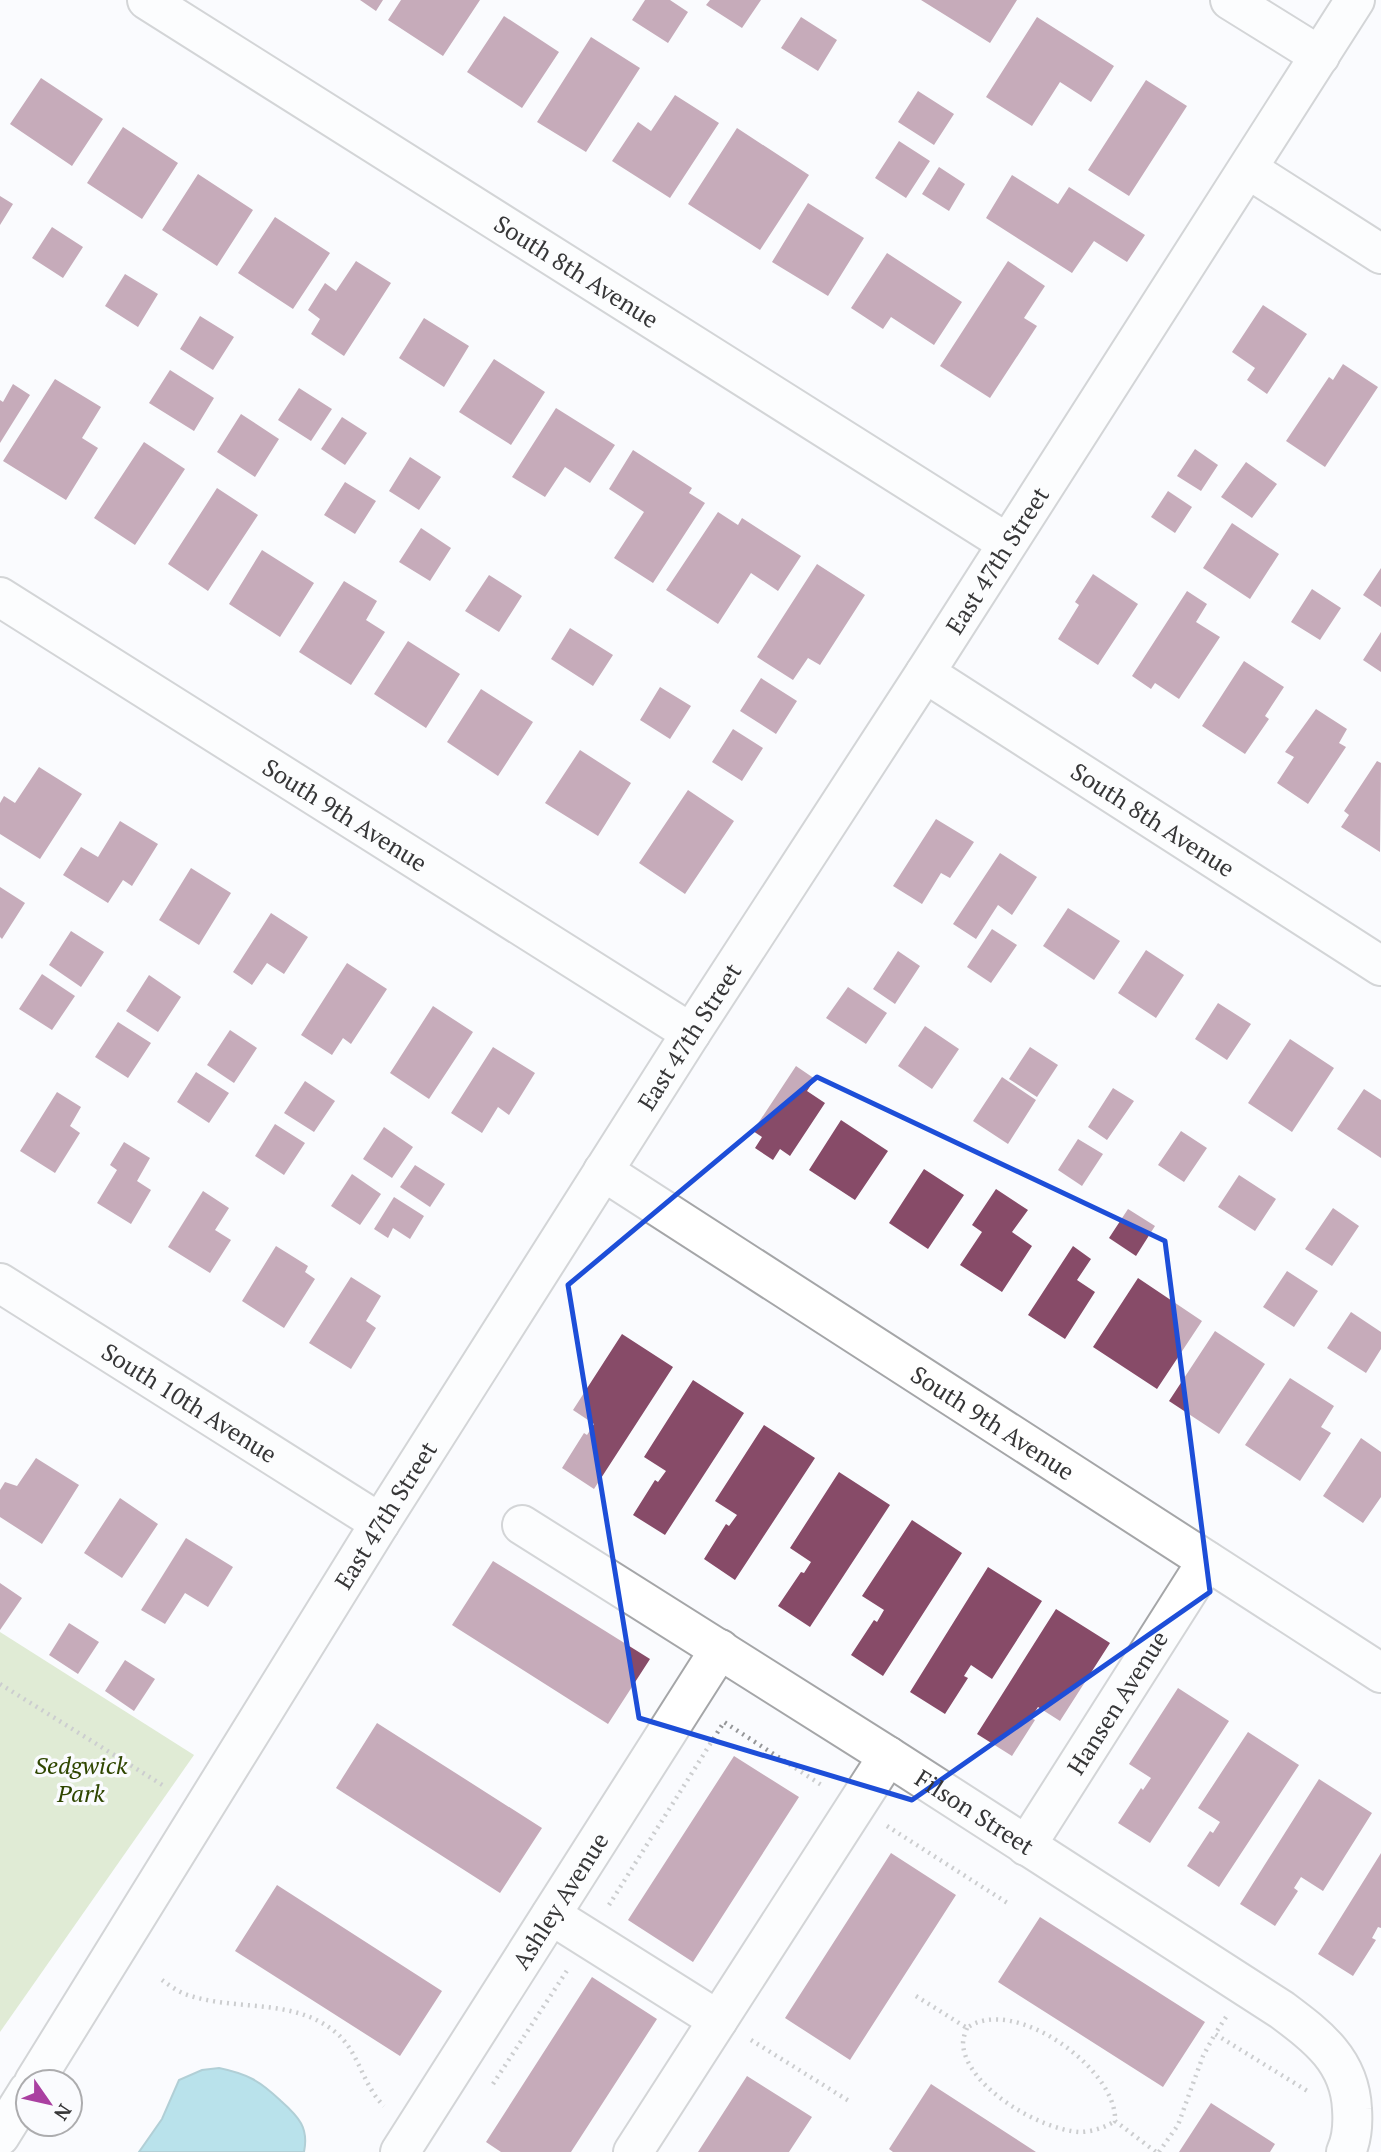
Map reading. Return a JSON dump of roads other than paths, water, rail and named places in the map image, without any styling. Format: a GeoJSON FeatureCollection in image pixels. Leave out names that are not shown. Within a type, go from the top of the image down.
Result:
{"type":"FeatureCollection","features":[{"type":"Feature","properties":{"kind":"street","name":"South 8th Avenue"},"geometry":{"type":"LineString","coordinates":[[147,0],[1007,543]]}},
{"type":"Feature","properties":{"kind":"street"},"geometry":{"type":"LineString","coordinates":[[1230,0],[1320,56]]}},
{"type":"Feature","properties":{"kind":"street","name":"East 47th Street"},"geometry":{"type":"LineString","coordinates":[[43,2068],[380,1523],[603,1171],[1355,0]]}},
{"type":"Feature","properties":{"kind":"street"},"geometry":{"type":"LineString","coordinates":[[1248,169],[1381,254]]}},
{"type":"Feature","properties":{"kind":"street","name":"South 9th Avenue"},"geometry":{"type":"LineString","coordinates":[[0,597],[691,1033]]}},
{"type":"Feature","properties":{"kind":"street","name":"South 8th Avenue"},"geometry":{"type":"LineString","coordinates":[[925,673],[1381,966]]}},
{"type":"Feature","properties":{"kind":"street","name":"South 9th Avenue"},"geometry":{"type":"LineString","coordinates":[[603,1171],[1381,1673]]}},
{"type":"Feature","properties":{"kind":"street","name":"South 10th Avenue"},"geometry":{"type":"LineString","coordinates":[[0,1283],[380,1523]]}},
{"type":"Feature","properties":{"kind":"street","name":"Filson Street"},"geometry":{"type":"LineString","coordinates":[[522,1525],[888,1756],[1311,2031],[1332,2053],[1345,2072],[1352,2094],[1349,2136]]}},
{"type":"Feature","properties":{"kind":"street","name":"Hansen Avenue"},"geometry":{"type":"LineString","coordinates":[[1026,1846],[1208,1561]]}},
{"type":"Feature","properties":{"kind":"street","name":"Ashley Avenue"},"geometry":{"type":"LineString","coordinates":[[400,2152],[720,1650]]}},
{"type":"Feature","properties":{"kind":"street"},"geometry":{"type":"LineString","coordinates":[[634,2152],[888,1756]]}},
{"type":"Feature","properties":{"kind":"street"},"geometry":{"type":"LineString","coordinates":[[551,1915],[718,2020]]}},
{"type":"Feature","properties":{"kind":"street"},"geometry":{"type":"LineString","coordinates":[[0,2136],[14,2114]]}},
{"type":"Feature","properties":{"kind":"water"},"geometry":{"type":"Polygon","coordinates":[[[219,2068],[253,2079],[287,2107],[298,2118],[304,2130],[304,2152],[139,2152],[162,2119],[179,2080],[202,2070],[219,2068]]]}},
{"type":"Feature","properties":{"kind":"park label","name":"Sedgwick Park"},"geometry":{"type":"Point","coordinates":[81,1779]}}]}
